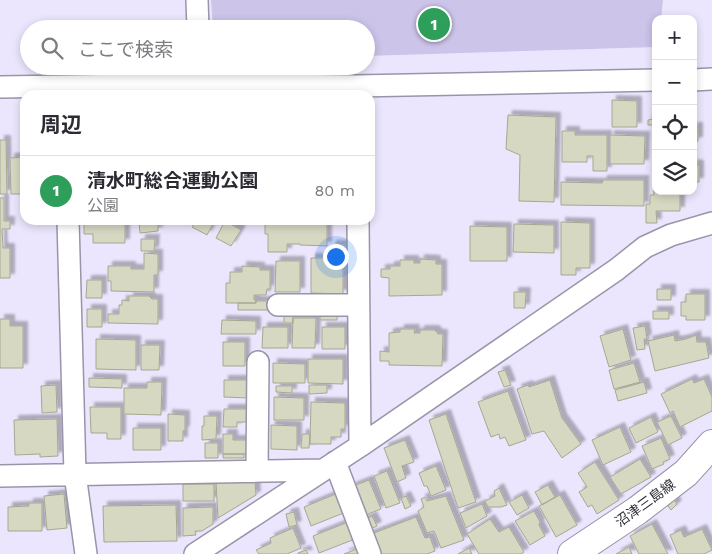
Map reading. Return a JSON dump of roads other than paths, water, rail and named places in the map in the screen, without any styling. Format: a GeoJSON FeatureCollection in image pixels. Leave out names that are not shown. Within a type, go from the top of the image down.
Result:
{"type":"FeatureCollection","features":[{"type":"Feature","properties":{"kind":"main road","name":"沼津三島線"},"geometry":{"type":"LineString","coordinates":[[572,554],[638,510],[686,472],[712,444]]}},
{"type":"Feature","properties":{"kind":"street"},"geometry":{"type":"LineString","coordinates":[[196,0],[197,20]]}},
{"type":"Feature","properties":{"kind":"street"},"geometry":{"type":"LineString","coordinates":[[73,90],[200,75],[346,90]]}},
{"type":"Feature","properties":{"kind":"street"},"geometry":{"type":"LineString","coordinates":[[697,80],[712,79]]}},
{"type":"Feature","properties":{"kind":"street"},"geometry":{"type":"LineString","coordinates":[[375,90],[652,80]]}},
{"type":"Feature","properties":{"kind":"street"},"geometry":{"type":"LineString","coordinates":[[0,87],[49,90]]}},
{"type":"Feature","properties":{"kind":"street"},"geometry":{"type":"LineString","coordinates":[[195,554],[360,446],[608,275],[645,247],[671,235],[712,223]]}},
{"type":"Feature","properties":{"kind":"street"},"geometry":{"type":"LineString","coordinates":[[68,225],[74,474],[86,554]]}},
{"type":"Feature","properties":{"kind":"street"},"geometry":{"type":"LineString","coordinates":[[358,225],[360,446]]}},
{"type":"Feature","properties":{"kind":"street"},"geometry":{"type":"LineString","coordinates":[[278,305],[358,304]]}},
{"type":"Feature","properties":{"kind":"street"},"geometry":{"type":"LineString","coordinates":[[257,471],[258,362]]}},
{"type":"Feature","properties":{"kind":"street"},"geometry":{"type":"LineString","coordinates":[[0,476],[257,471],[329,466]]}},
{"type":"Feature","properties":{"kind":"street"},"geometry":{"type":"LineString","coordinates":[[329,466],[370,554]]}},
{"type":"Feature","properties":{"kind":"place","name":"清水町総合運動公園"},"geometry":{"type":"Point","coordinates":[434,24]}}]}
